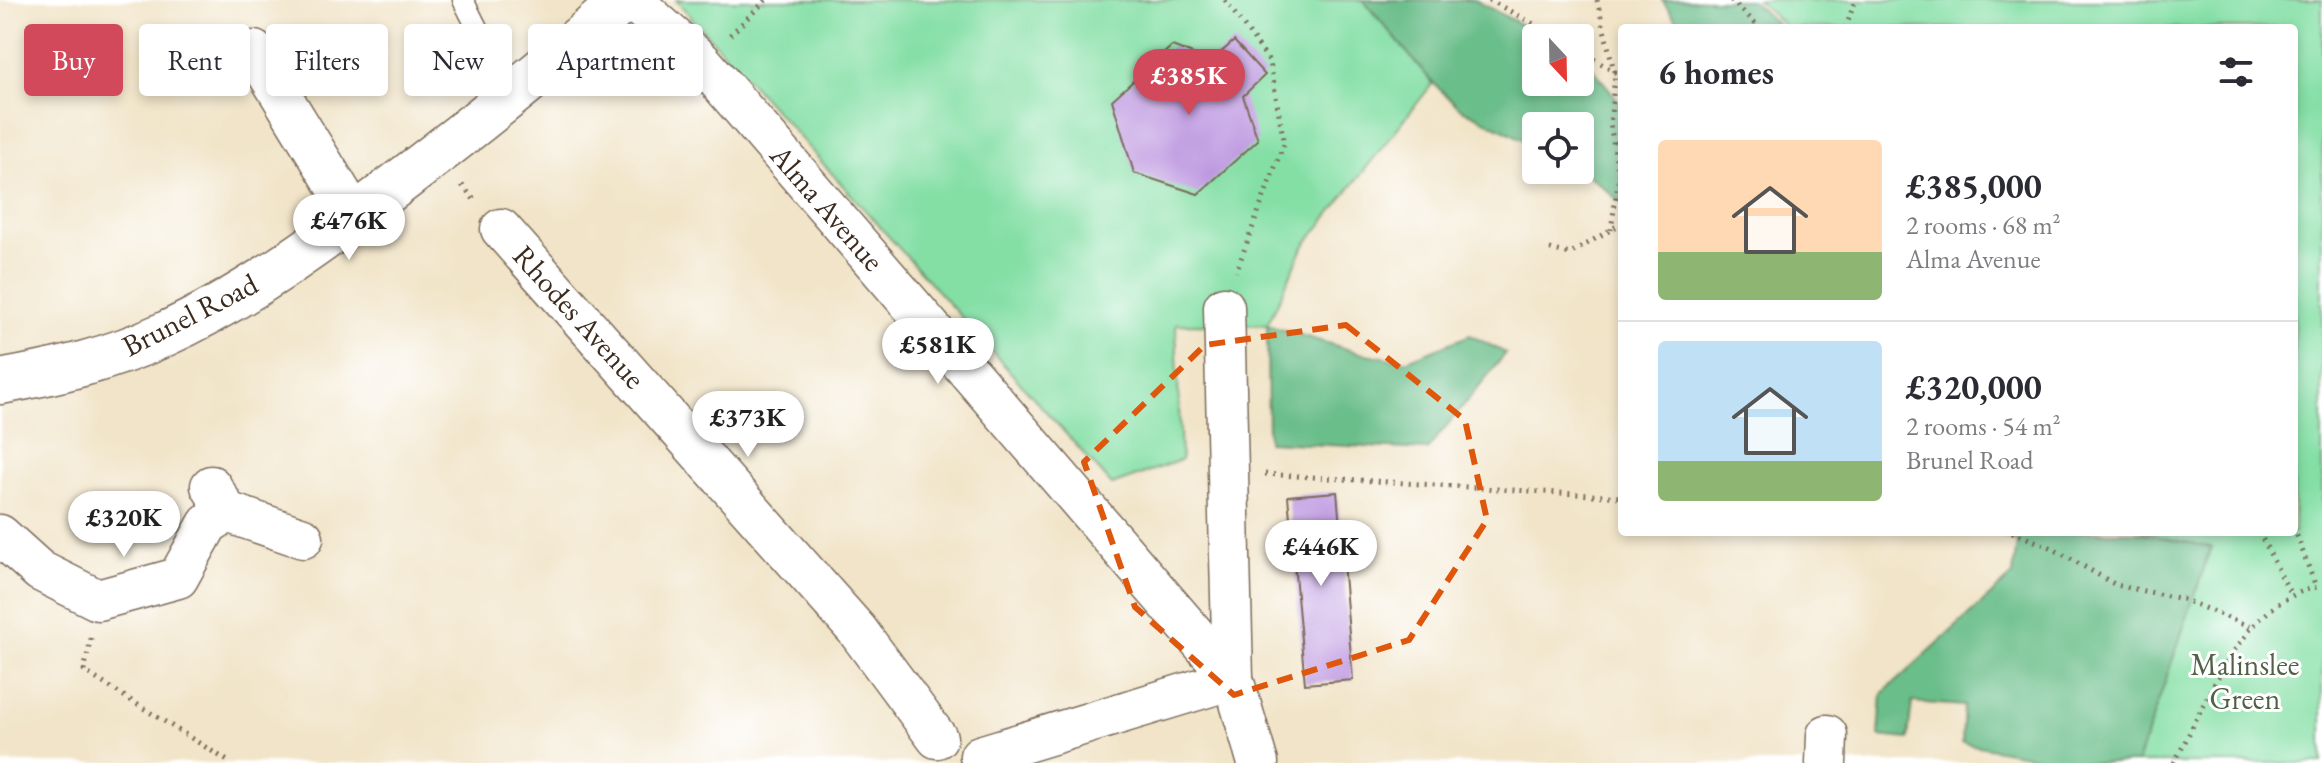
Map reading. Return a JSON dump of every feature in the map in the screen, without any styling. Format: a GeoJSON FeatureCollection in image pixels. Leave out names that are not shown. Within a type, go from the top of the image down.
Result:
{"type":"FeatureCollection","features":[{"type":"Feature","properties":{"kind":"street","name":"Brunel Road"},"geometry":{"type":"LineString","coordinates":[[0,382],[69,370],[162,336],[242,294],[355,216],[512,98],[624,0]]}},
{"type":"Feature","properties":{"kind":"street","name":"Alma Avenue"},"geometry":{"type":"LineString","coordinates":[[632,0],[659,24]]}},
{"type":"Feature","properties":{"kind":"street"},"geometry":{"type":"LineString","coordinates":[[254,51],[355,216]]}},
{"type":"Feature","properties":{"kind":"street","name":"Alma Avenue"},"geometry":{"type":"LineString","coordinates":[[703,63],[1233,679]]}},
{"type":"Feature","properties":{"kind":"street","name":"Rhodes Avenue"},"geometry":{"type":"LineString","coordinates":[[501,229],[857,630],[931,750],[949,733],[966,736],[973,741],[980,760],[1233,679]]}},
{"type":"Feature","properties":{"kind":"street","name":"Alma Avenue"},"geometry":{"type":"LineString","coordinates":[[1224,307],[1233,679],[1258,763]]}},
{"type":"Feature","properties":{"kind":"street"},"geometry":{"type":"LineString","coordinates":[[0,535],[40,571],[98,600],[178,578],[219,499],[303,538]]}},
{"type":"Feature","properties":{"kind":"lane"},"geometry":{"type":"LineString","coordinates":[[463,0],[512,98]]}},
{"type":"Feature","properties":{"kind":"path"},"geometry":{"type":"LineString","coordinates":[[703,61],[766,0]]}},
{"type":"Feature","properties":{"kind":"path"},"geometry":{"type":"LineString","coordinates":[[1224,307],[1284,143],[1270,62],[1225,0]]}},
{"type":"Feature","properties":{"kind":"path"},"geometry":{"type":"LineString","coordinates":[[1489,0],[1534,24]]}},
{"type":"Feature","properties":{"kind":"path"},"geometry":{"type":"LineString","coordinates":[[1597,0],[1618,76],[1610,124],[1618,170]]}},
{"type":"Feature","properties":{"kind":"path"},"geometry":{"type":"LineString","coordinates":[[1731,0],[1756,24]]}},
{"type":"Feature","properties":{"kind":"path"},"geometry":{"type":"LineString","coordinates":[[1847,24],[1855,0]]}},
{"type":"Feature","properties":{"kind":"path"},"geometry":{"type":"LineString","coordinates":[[1594,60],[1618,76]]}},
{"type":"Feature","properties":{"kind":"path","name":"Rhodes Avenue"},"geometry":{"type":"LineString","coordinates":[[438,152],[472,198],[501,229]]}},
{"type":"Feature","properties":{"kind":"path"},"geometry":{"type":"LineString","coordinates":[[1611,230],[1618,183]]}},
{"type":"Feature","properties":{"kind":"path"},"geometry":{"type":"LineString","coordinates":[[1550,249],[1570,254],[1618,226]]}},
{"type":"Feature","properties":{"kind":"path"},"geometry":{"type":"LineString","coordinates":[[1228,471],[1618,497]]}},
{"type":"Feature","properties":{"kind":"path"},"geometry":{"type":"LineString","coordinates":[[2022,536],[2050,547],[2116,585],[2182,599],[2253,628]]}},
{"type":"Feature","properties":{"kind":"path"},"geometry":{"type":"LineString","coordinates":[[2261,536],[2291,595]]}},
{"type":"Feature","properties":{"kind":"path"},"geometry":{"type":"LineString","coordinates":[[2174,763],[2238,645],[2272,607],[2291,595],[2319,586],[2297,536]]}},
{"type":"Feature","properties":{"kind":"path"},"geometry":{"type":"LineString","coordinates":[[98,600],[84,671],[231,763]]}},
{"type":"Feature","properties":{"kind":"highlighted area"},"geometry":{"type":"Polygon","coordinates":[[[1346,325],[1465,420],[1487,520],[1409,640],[1234,695],[1135,607],[1084,462],[1205,345],[1346,325]]]}},
{"type":"Feature","properties":{"kind":"green space"},"geometry":{"type":"Polygon","coordinates":[[[676,0],[1363,0],[1433,83],[1303,248],[1267,325],[1176,324],[1181,460],[1112,485],[703,30],[703,24],[698,24],[676,0]]]}},
{"type":"Feature","properties":{"kind":"green space"},"geometry":{"type":"Polygon","coordinates":[[[1363,0],[1475,0],[1522,25],[1522,96],[1594,96],[1594,70],[1618,100],[1618,200],[1594,180],[1594,112],[1522,112],[1522,139],[1460,108],[1433,83],[1363,0]]]}},
{"type":"Feature","properties":{"kind":"green space"},"geometry":{"type":"Polygon","coordinates":[[[1662,0],[1751,0],[1777,24],[1679,24],[1662,0]]]}},
{"type":"Feature","properties":{"kind":"green space","name":"Malinslee Green"},"geometry":{"type":"Polygon","coordinates":[[[1757,0],[2322,0],[2322,763],[2137,763],[2211,547],[2155,536],[2298,536],[2298,24],[1783,24],[1757,0]]]}},
{"type":"Feature","properties":{"kind":"green space"},"geometry":{"type":"Polygon","coordinates":[[[1267,325],[1360,353],[1405,361],[1470,335],[1506,353],[1427,450],[1268,442],[1267,325]]]}},
{"type":"Feature","properties":{"kind":"green space"},"geometry":{"type":"Polygon","coordinates":[[[2004,536],[2155,536],[2211,547],[2137,763],[2068,763],[1962,743],[1964,706],[1912,702],[1908,739],[1879,736],[1882,694],[2013,575],[2017,542],[2004,536]]]}},
{"type":"Feature","properties":{"kind":"building"},"geometry":{"type":"Polygon","coordinates":[[[1234,41],[1265,75],[1243,96],[1258,140],[1198,194],[1134,173],[1112,100],[1172,46],[1211,61],[1234,41]]]}},
{"type":"Feature","properties":{"kind":"building"},"geometry":{"type":"Polygon","coordinates":[[[1337,492],[1353,680],[1305,684],[1288,496],[1337,492]]]}}]}
